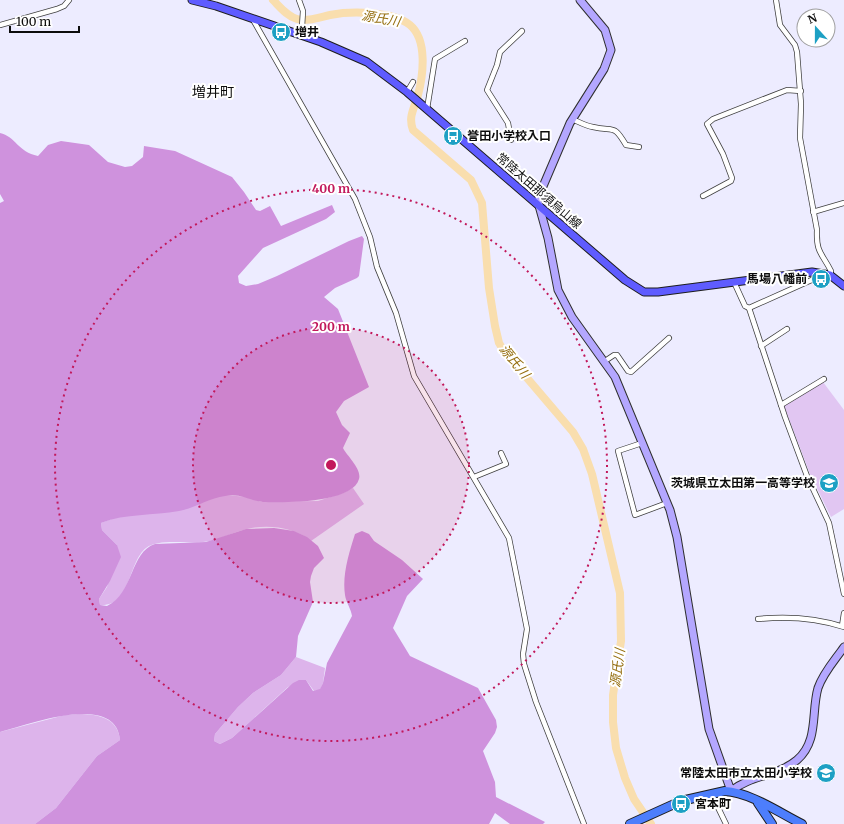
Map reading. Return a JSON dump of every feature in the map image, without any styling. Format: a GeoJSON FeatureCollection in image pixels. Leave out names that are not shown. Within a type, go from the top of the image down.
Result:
{"type":"FeatureCollection","features":[{"type":"Feature","properties":{"kind":"highway"},"geometry":{"type":"LineString","coordinates":[[630,824],[681,801],[711,793],[732,791],[756,801],[767,809],[802,824]]}},
{"type":"Feature","properties":{"kind":"highway"},"geometry":{"type":"LineString","coordinates":[[767,809],[772,824]]}},
{"type":"Feature","properties":{"kind":"main road","name":"常陸太田那須烏山線"},"geometry":{"type":"LineString","coordinates":[[192,0],[311,38],[362,60],[409,94],[625,280],[644,292],[658,292],[805,272],[828,274]]}},
{"type":"Feature","properties":{"kind":"main road"},"geometry":{"type":"LineString","coordinates":[[828,274],[844,286]]}},
{"type":"Feature","properties":{"kind":"street"},"geometry":{"type":"LineString","coordinates":[[0,25],[57,9],[64,6],[70,0]]}},
{"type":"Feature","properties":{"kind":"street"},"geometry":{"type":"LineString","coordinates":[[299,0],[303,11],[302,26],[311,38]]}},
{"type":"Feature","properties":{"kind":"street"},"geometry":{"type":"LineString","coordinates":[[580,0],[604,30],[611,50],[604,69],[572,119],[538,196],[538,205],[560,295],[572,317],[605,362],[614,377],[667,503],[677,537],[709,729],[732,791],[743,783],[783,769],[798,759],[804,752],[813,729],[820,683],[844,647]]}},
{"type":"Feature","properties":{"kind":"street"},"geometry":{"type":"LineString","coordinates":[[749,308],[828,274],[831,271],[817,247],[813,212],[800,138],[801,91],[798,52],[795,45],[780,25],[776,0]]}},
{"type":"Feature","properties":{"kind":"street"},"geometry":{"type":"LineString","coordinates":[[252,18],[356,199],[370,237],[377,267],[396,313],[414,376],[509,538],[527,629],[523,654],[524,664],[536,702],[584,824]]}},
{"type":"Feature","properties":{"kind":"street"},"geometry":{"type":"LineString","coordinates":[[511,140],[508,123],[486,90],[497,65],[500,52],[522,31]]}},
{"type":"Feature","properties":{"kind":"street"},"geometry":{"type":"LineString","coordinates":[[425,108],[435,59],[465,41]]}},
{"type":"Feature","properties":{"kind":"street"},"geometry":{"type":"LineString","coordinates":[[409,94],[413,82]]}},
{"type":"Feature","properties":{"kind":"street"},"geometry":{"type":"LineString","coordinates":[[703,196],[731,181],[732,178],[723,154],[707,124],[713,119],[787,90],[801,91]]}},
{"type":"Feature","properties":{"kind":"street"},"geometry":{"type":"LineString","coordinates":[[572,119],[593,127],[615,130],[619,132],[626,145],[629,147],[639,147]]}},
{"type":"Feature","properties":{"kind":"street"},"geometry":{"type":"LineString","coordinates":[[813,212],[844,203]]}},
{"type":"Feature","properties":{"kind":"street"},"geometry":{"type":"LineString","coordinates":[[734,282],[746,306],[749,308],[807,476],[829,524],[844,594]]}},
{"type":"Feature","properties":{"kind":"street"},"geometry":{"type":"LineString","coordinates":[[761,346],[787,329]]}},
{"type":"Feature","properties":{"kind":"street"},"geometry":{"type":"LineString","coordinates":[[605,362],[614,355],[617,355],[628,371],[631,372],[669,338]]}},
{"type":"Feature","properties":{"kind":"street"},"geometry":{"type":"LineString","coordinates":[[781,404],[824,379]]}},
{"type":"Feature","properties":{"kind":"street"},"geometry":{"type":"LineString","coordinates":[[642,443],[618,451],[635,515],[667,503]]}},
{"type":"Feature","properties":{"kind":"street"},"geometry":{"type":"LineString","coordinates":[[474,477],[506,464],[501,453]]}},
{"type":"Feature","properties":{"kind":"street"},"geometry":{"type":"LineString","coordinates":[[758,619],[781,616],[808,618],[843,626],[844,613]]}},
{"type":"Feature","properties":{"kind":"street"},"geometry":{"type":"LineString","coordinates":[[711,793],[726,824]]}},
{"type":"Feature","properties":{"kind":"shaded area"},"geometry":{"type":"Polygon","coordinates":[[[0,133],[9,137],[21,148],[38,156],[48,145],[61,141],[89,145],[108,162],[125,167],[132,166],[143,157],[144,146],[175,151],[232,177],[256,210],[260,211],[270,206],[281,226],[332,205],[335,212],[326,219],[263,248],[238,276],[239,283],[246,286],[258,284],[277,276],[362,236],[364,239],[359,276],[335,288],[324,297],[338,309],[369,387],[344,401],[336,412],[342,425],[350,433],[343,448],[358,471],[359,479],[354,487],[344,493],[331,497],[316,500],[286,502],[263,502],[231,495],[213,499],[179,511],[130,516],[101,523],[102,530],[117,545],[121,557],[110,581],[99,599],[100,605],[107,606],[116,600],[127,583],[141,555],[147,548],[155,544],[206,542],[246,529],[274,528],[294,531],[307,537],[318,546],[324,558],[314,568],[311,576],[310,582],[313,602],[298,636],[296,657],[281,675],[253,693],[238,707],[215,734],[214,741],[220,744],[232,738],[293,683],[299,680],[306,680],[313,691],[320,689],[323,683],[327,663],[352,616],[346,600],[344,587],[348,556],[355,534],[362,531],[369,534],[374,541],[402,560],[423,579],[407,596],[393,628],[410,656],[478,688],[496,720],[497,727],[495,733],[483,751],[495,782],[496,797],[545,822],[543,824],[510,824],[495,813],[489,824],[35,824],[56,808],[97,756],[120,740],[115,725],[103,717],[87,714],[69,715],[49,719],[0,732],[0,203],[4,201],[0,194],[0,133]]]}},
{"type":"Feature","properties":{"kind":"shaded area","name":"茨城県立太田第一高等学校"},"geometry":{"type":"Polygon","coordinates":[[[823,382],[844,410],[844,509],[831,517],[810,474],[784,406],[823,382]]]}},
{"type":"Feature","properties":{"kind":"shaded area"},"geometry":{"type":"Polygon","coordinates":[[[353,488],[364,504],[311,541],[304,536],[289,530],[263,527],[241,530],[209,541],[166,542],[151,545],[140,555],[123,592],[118,599],[110,604],[100,605],[99,599],[107,587],[117,545],[102,530],[101,523],[114,518],[225,495],[248,497],[261,502],[318,501],[343,493],[353,488]]]}},
{"type":"Feature","properties":{"kind":"shaded area"},"geometry":{"type":"Polygon","coordinates":[[[296,657],[325,668],[323,683],[320,690],[314,691],[306,680],[288,687],[232,738],[220,744],[214,741],[215,734],[238,707],[253,693],[281,675],[296,657]]]}},
{"type":"Feature","properties":{"kind":"shaded area"},"geometry":{"type":"Polygon","coordinates":[[[79,714],[100,716],[111,722],[118,733],[120,740],[97,756],[56,808],[35,824],[0,824],[0,732],[65,715],[79,714]]]}},
{"type":"Feature","properties":{"kind":"waterway","name":"源氏川"},"geometry":{"type":"LineString","coordinates":[[273,0],[287,14],[293,18],[301,20],[349,13],[372,13],[393,17],[403,20],[410,25],[420,40],[423,58],[420,87],[411,117],[413,130],[471,180],[482,203],[489,288],[499,343],[504,351],[573,432],[583,449],[592,474],[620,593],[621,641],[613,695],[613,722],[616,748],[625,778],[634,799],[651,824]]}},
{"type":"Feature","properties":{"kind":"place","name":"増井"},"geometry":{"type":"Point","coordinates":[281,32]}},
{"type":"Feature","properties":{"kind":"place","name":"誉田小学校入口"},"geometry":{"type":"Point","coordinates":[453,136]}},
{"type":"Feature","properties":{"kind":"place","name":"馬場八幡前"},"geometry":{"type":"Point","coordinates":[821,279]}},
{"type":"Feature","properties":{"kind":"place","name":"茨城県立太田第一高等学校"},"geometry":{"type":"Point","coordinates":[829,483]}},
{"type":"Feature","properties":{"kind":"place","name":"常陸太田市立太田小学校"},"geometry":{"type":"Point","coordinates":[826,773]}},
{"type":"Feature","properties":{"kind":"place","name":"宮本町"},"geometry":{"type":"Point","coordinates":[681,804]}},
{"type":"Feature","properties":{"kind":"district","name":"増井町"},"geometry":{"type":"Point","coordinates":[213,92]}}]}
